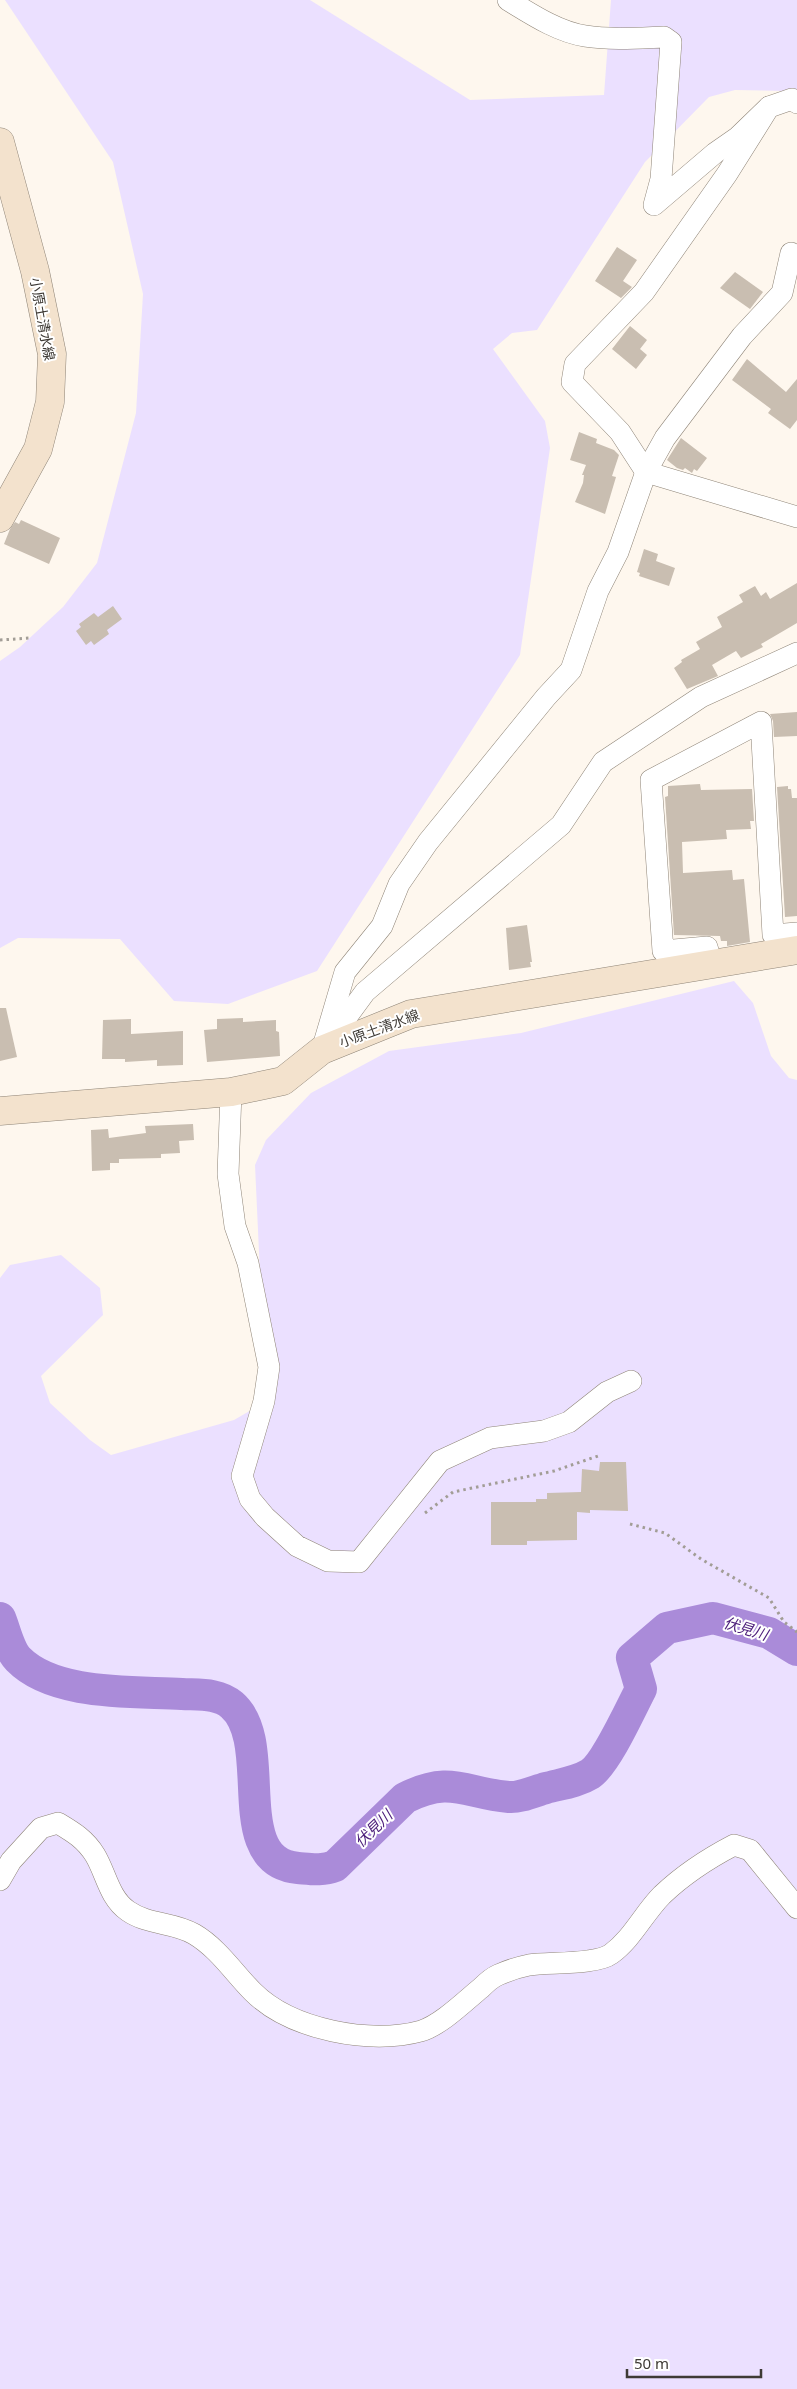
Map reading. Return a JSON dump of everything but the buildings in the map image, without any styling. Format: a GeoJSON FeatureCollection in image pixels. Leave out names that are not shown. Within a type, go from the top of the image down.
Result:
{"type":"FeatureCollection","features":[{"type":"Feature","properties":{"kind":"main road","name":"小原土清水線"},"geometry":{"type":"LineString","coordinates":[[0,142],[35,270],[52,354],[50,402],[38,449],[0,518]]}},
{"type":"Feature","properties":{"kind":"main road","name":"小原土清水線"},"geometry":{"type":"LineString","coordinates":[[0,1110],[231,1092],[283,1080],[322,1050],[410,1014],[797,950]]}},
{"type":"Feature","properties":{"kind":"street"},"geometry":{"type":"LineString","coordinates":[[508,0],[548,23],[584,36],[634,39],[664,36],[671,42],[661,179],[654,205],[715,153],[738,137],[769,107],[792,99],[797,103]]}},
{"type":"Feature","properties":{"kind":"street"},"geometry":{"type":"LineString","coordinates":[[769,107],[727,174],[644,292],[575,364],[572,382],[620,432],[646,472],[797,517]]}},
{"type":"Feature","properties":{"kind":"street"},"geometry":{"type":"LineString","coordinates":[[322,1050],[345,972],[382,926],[399,884],[434,835],[546,697],[571,670],[598,591],[618,552],[646,472],[665,438],[742,336],[782,294],[791,254]]}},
{"type":"Feature","properties":{"kind":"street"},"geometry":{"type":"LineString","coordinates":[[322,1050],[365,992],[562,826],[603,762],[701,698],[797,653]]}},
{"type":"Feature","properties":{"kind":"street"},"geometry":{"type":"LineString","coordinates":[[712,964],[706,947],[663,951],[651,780],[761,722],[773,935],[797,933]]}},
{"type":"Feature","properties":{"kind":"street"},"geometry":{"type":"LineString","coordinates":[[231,1092],[228,1174],[235,1226],[248,1263],[269,1367],[264,1401],[242,1476],[250,1499],[265,1517],[297,1546],[328,1561],[359,1562],[440,1461],[490,1438],[544,1431],[569,1422],[607,1392],[631,1381]]}},
{"type":"Feature","properties":{"kind":"street"},"geometry":{"type":"LineString","coordinates":[[0,1880],[11,1861],[41,1828],[58,1823],[78,1835],[84,1841],[95,1855],[116,1901],[129,1912],[156,1923],[178,1926],[196,1935],[224,1959],[254,1994],[286,2015],[335,2032],[394,2036],[423,2030],[452,2012],[495,1976],[528,1965],[589,1961],[610,1956],[662,1895],[709,1858],[734,1845],[750,1850],[797,1908]]}},
{"type":"Feature","properties":{"kind":"path"},"geometry":{"type":"LineString","coordinates":[[0,640],[30,638]]}},
{"type":"Feature","properties":{"kind":"path"},"geometry":{"type":"LineString","coordinates":[[421,1516],[453,1492],[554,1471],[598,1456]]}},
{"type":"Feature","properties":{"kind":"path"},"geometry":{"type":"LineString","coordinates":[[630,1524],[664,1533],[716,1568],[769,1598],[784,1622],[797,1632]]}},
{"type":"Feature","properties":{"kind":"shaded area"},"geometry":{"type":"Polygon","coordinates":[[[5,0],[310,0],[470,100],[604,95],[611,0],[797,0],[797,95],[787,91],[735,90],[709,97],[645,162],[537,330],[512,333],[493,349],[545,421],[550,448],[520,655],[317,971],[228,1004],[174,1001],[120,939],[18,938],[0,948],[0,661],[20,647],[63,607],[97,563],[136,413],[143,294],[113,162],[5,0]]]}},
{"type":"Feature","properties":{"kind":"shaded area"},"geometry":{"type":"Polygon","coordinates":[[[734,981],[753,1003],[771,1056],[789,1078],[797,1080],[797,2389],[0,2389],[0,1278],[10,1265],[61,1255],[100,1288],[103,1315],[41,1376],[50,1403],[90,1440],[111,1455],[234,1420],[258,1406],[260,1274],[255,1165],[266,1140],[311,1093],[389,1051],[521,1033],[734,981]]]}},
{"type":"Feature","properties":{"kind":"waterway","name":"伏見川"},"geometry":{"type":"LineString","coordinates":[[0,1618],[10,1645],[18,1659],[33,1671],[52,1680],[73,1686],[95,1689],[208,1695],[221,1698],[232,1705],[245,1723],[251,1746],[257,1823],[264,1845],[276,1861],[298,1868],[312,1869],[326,1869],[335,1866],[405,1798],[421,1791],[434,1788],[457,1787],[493,1795],[513,1797],[574,1781],[590,1774],[611,1748],[641,1689],[632,1658],[667,1628],[713,1618],[769,1633],[797,1650]]}}]}
